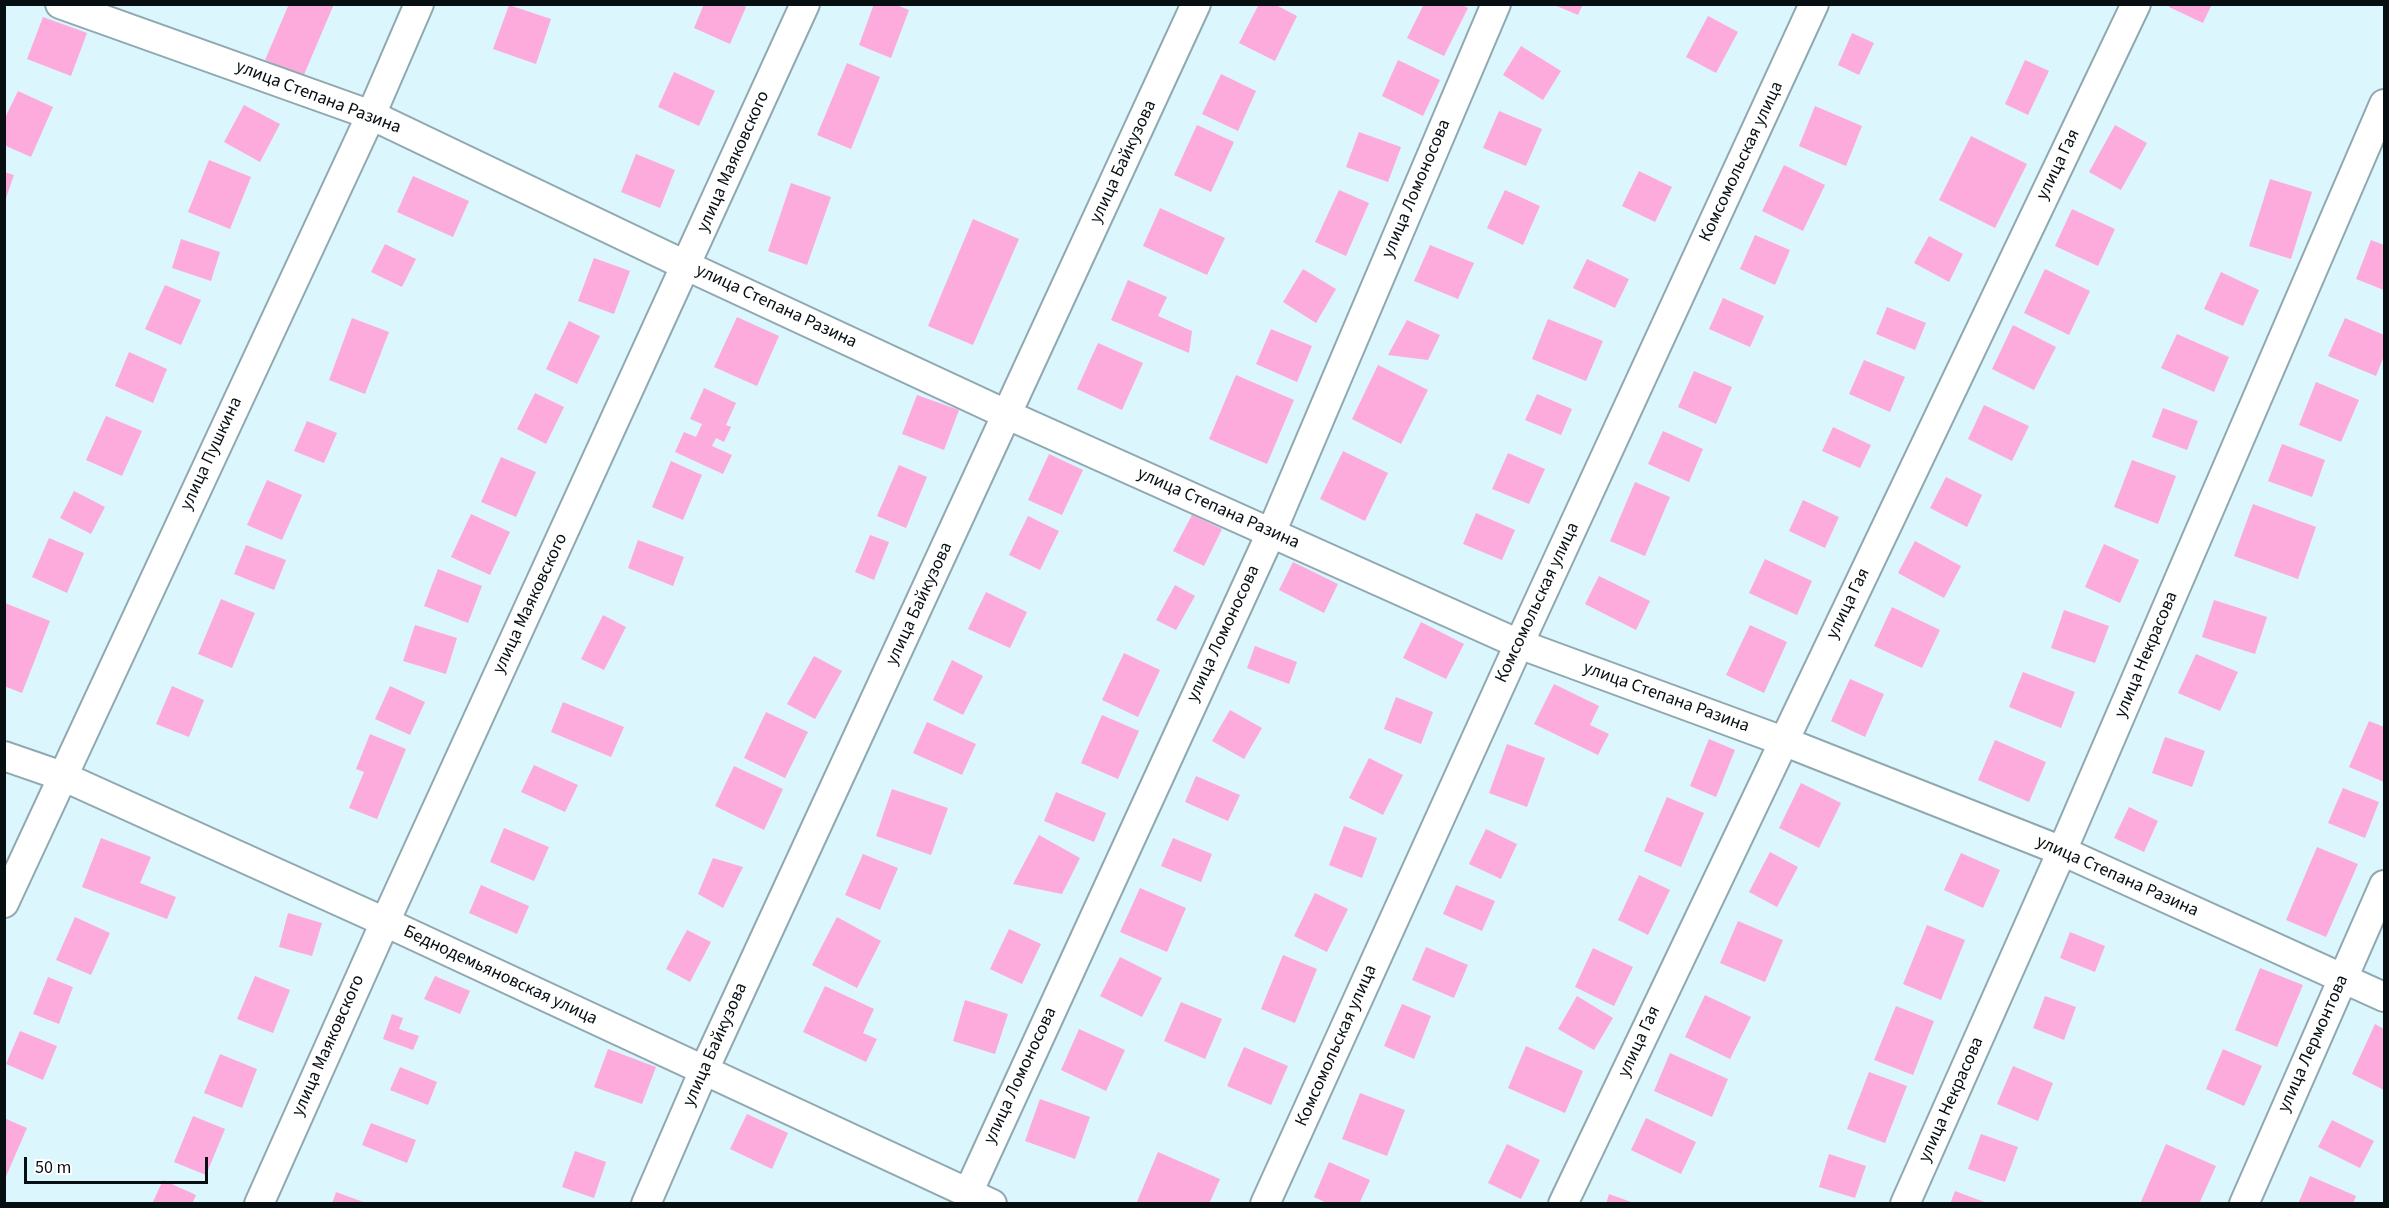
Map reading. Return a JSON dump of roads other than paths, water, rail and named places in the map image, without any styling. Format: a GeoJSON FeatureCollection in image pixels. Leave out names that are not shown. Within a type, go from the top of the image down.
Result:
{"type":"FeatureCollection","features":[{"type":"Feature","properties":{"kind":"street","name":"улица Степана Разина"},"geometry":{"type":"LineString","coordinates":[[60,4],[371,115],[687,266],[1008,415],[1519,644],[1783,741],[2062,851],[2385,997]]}},
{"type":"Feature","properties":{"kind":"street","name":"улица Пушкина"},"geometry":{"type":"LineString","coordinates":[[4,903],[371,115],[419,4]]}},
{"type":"Feature","properties":{"kind":"street","name":"улица Маяковского"},"geometry":{"type":"LineString","coordinates":[[259,1203],[805,4]]}},
{"type":"Feature","properties":{"kind":"street","name":"улица Байкузова"},"geometry":{"type":"LineString","coordinates":[[646,1203],[704,1070],[1196,4]]}},
{"type":"Feature","properties":{"kind":"street","name":"улица Ломоносова"},"geometry":{"type":"LineString","coordinates":[[980,1198],[1271,533],[1496,4]]}},
{"type":"Feature","properties":{"kind":"street","name":"Комсомольская улица"},"geometry":{"type":"LineString","coordinates":[[1265,1203],[1814,4]]}},
{"type":"Feature","properties":{"kind":"street","name":"улица Гая"},"geometry":{"type":"LineString","coordinates":[[1563,1203],[2136,4]]}},
{"type":"Feature","properties":{"kind":"street","name":"улица Некрасова"},"geometry":{"type":"LineString","coordinates":[[1905,1203],[2062,851],[2385,104]]}},
{"type":"Feature","properties":{"kind":"street","name":"Беднодемьяновская улица"},"geometry":{"type":"LineString","coordinates":[[4,756],[62,776],[385,922],[980,1198]]}},
{"type":"Feature","properties":{"kind":"street","name":"улица Лермонтова"},"geometry":{"type":"LineString","coordinates":[[2244,1203],[2385,885]]}}]}
